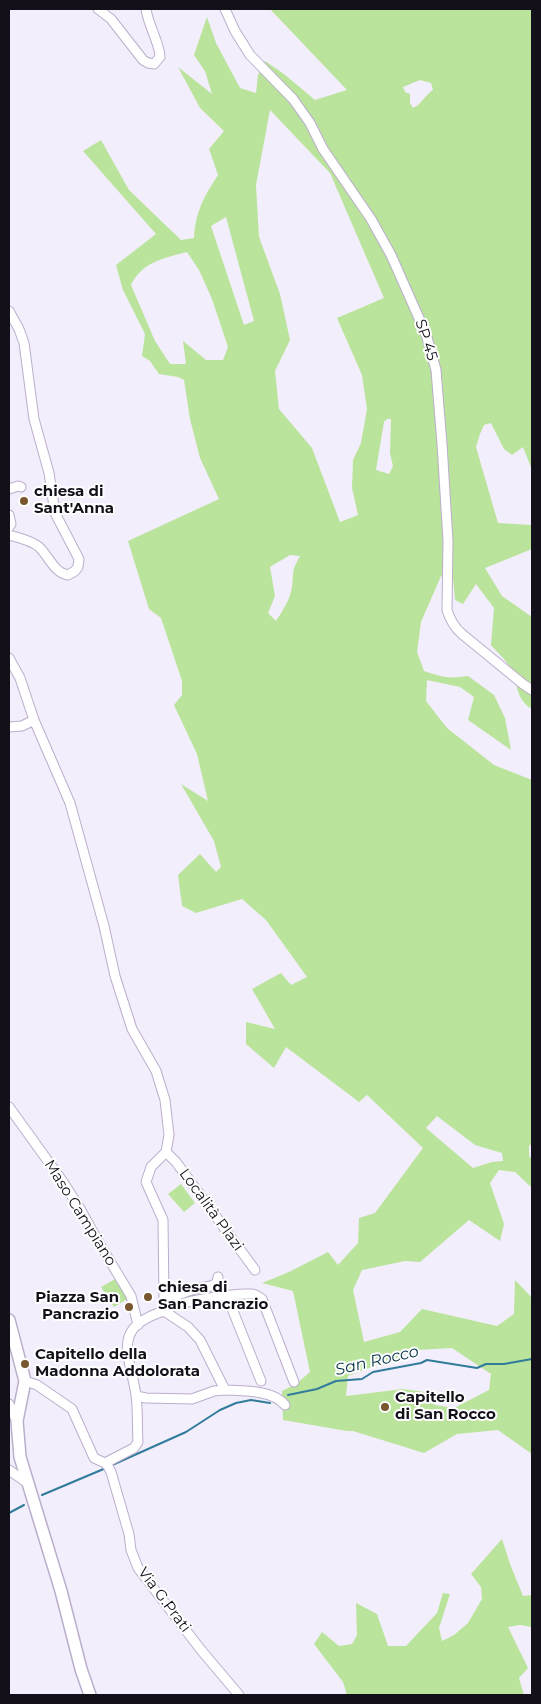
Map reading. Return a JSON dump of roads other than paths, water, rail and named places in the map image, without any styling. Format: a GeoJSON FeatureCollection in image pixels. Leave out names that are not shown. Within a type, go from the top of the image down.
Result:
{"type":"FeatureCollection","features":[{"type":"Feature","properties":{"kind":"main road"},"geometry":{"type":"LineString","coordinates":[[9,1320],[25,1382],[17,1422],[20,1457],[90,1695]]}},
{"type":"Feature","properties":{"kind":"street"},"geometry":{"type":"LineString","coordinates":[[98,9],[111,19],[143,60],[148,64],[154,64],[160,57],[160,50],[150,26],[146,9]]}},
{"type":"Feature","properties":{"kind":"street","name":"SP 45"},"geometry":{"type":"LineString","coordinates":[[225,9],[235,31],[250,56],[293,99],[310,123],[323,149],[371,220],[408,291],[426,334],[436,370],[448,541],[447,610],[449,618],[454,627],[462,634],[532,690]]}},
{"type":"Feature","properties":{"kind":"street"},"geometry":{"type":"LineString","coordinates":[[9,311],[24,343],[34,420],[49,473],[55,513],[77,554],[79,559],[78,567],[68,575],[61,573],[38,546],[25,539],[9,535]]}},
{"type":"Feature","properties":{"kind":"street"},"geometry":{"type":"LineString","coordinates":[[9,489],[21,487]]}},
{"type":"Feature","properties":{"kind":"street"},"geometry":{"type":"LineString","coordinates":[[9,516],[11,524],[9,527]]}},
{"type":"Feature","properties":{"kind":"street"},"geometry":{"type":"LineString","coordinates":[[9,658],[20,678],[34,720],[70,803],[104,926],[115,976],[132,1029],[156,1071],[165,1100],[169,1134],[166,1152],[151,1168],[146,1182],[163,1220],[164,1312]]}},
{"type":"Feature","properties":{"kind":"street"},"geometry":{"type":"LineString","coordinates":[[9,727],[22,726],[34,720]]}},
{"type":"Feature","properties":{"kind":"street","name":"Maso Campiano"},"geometry":{"type":"LineString","coordinates":[[9,1107],[79,1207],[131,1296],[138,1325]]}},
{"type":"Feature","properties":{"kind":"street","name":"Località Plazi"},"geometry":{"type":"LineString","coordinates":[[166,1152],[176,1162],[255,1270]]}},
{"type":"Feature","properties":{"kind":"street"},"geometry":{"type":"LineString","coordinates":[[164,1300],[194,1289],[211,1286],[217,1283],[218,1277]]}},
{"type":"Feature","properties":{"kind":"street"},"geometry":{"type":"LineString","coordinates":[[25,1382],[37,1384],[72,1409],[94,1458],[108,1467],[134,1448],[138,1442],[136,1396],[126,1347],[129,1335],[138,1325],[175,1305],[227,1296],[253,1294],[262,1299],[294,1382]]}},
{"type":"Feature","properties":{"kind":"street"},"geometry":{"type":"LineString","coordinates":[[227,1296],[260,1381]]}},
{"type":"Feature","properties":{"kind":"street"},"geometry":{"type":"LineString","coordinates":[[164,1312],[188,1327],[200,1340],[225,1390]]}},
{"type":"Feature","properties":{"kind":"street"},"geometry":{"type":"LineString","coordinates":[[136,1396],[192,1399],[214,1391],[225,1390],[269,1395],[286,1405]]}},
{"type":"Feature","properties":{"kind":"street"},"geometry":{"type":"LineString","coordinates":[[9,1404],[17,1422]]}},
{"type":"Feature","properties":{"kind":"street","name":"Via G.Prati"},"geometry":{"type":"LineString","coordinates":[[108,1467],[131,1550],[138,1568],[201,1650],[239,1695]]}},
{"type":"Feature","properties":{"kind":"street"},"geometry":{"type":"LineString","coordinates":[[9,1470],[26,1482]]}},
{"type":"Feature","properties":{"kind":"waterway","name":"San Rocco"},"geometry":{"type":"LineString","coordinates":[[288,1395],[317,1389],[336,1381],[362,1379],[373,1372],[421,1363],[427,1360],[477,1368],[486,1364],[504,1364],[532,1359]]}},
{"type":"Feature","properties":{"kind":"waterway","name":"San Rocco"},"geometry":{"type":"LineString","coordinates":[[110,1466],[186,1432],[220,1410],[236,1403],[251,1400],[270,1403]]}},
{"type":"Feature","properties":{"kind":"waterway","name":"San Rocco"},"geometry":{"type":"LineString","coordinates":[[42,1495],[106,1468]]}},
{"type":"Feature","properties":{"kind":"waterway"},"geometry":{"type":"LineString","coordinates":[[9,1513],[24,1505]]}},
{"type":"Feature","properties":{"kind":"place","name":"chiesa di Sant'Anna"},"geometry":{"type":"Point","coordinates":[24,501]}},
{"type":"Feature","properties":{"kind":"place","name":"chiesa di San Pancrazio"},"geometry":{"type":"Point","coordinates":[148,1297]}},
{"type":"Feature","properties":{"kind":"place","name":"Piazza San Pancrazio"},"geometry":{"type":"Point","coordinates":[129,1307]}},
{"type":"Feature","properties":{"kind":"place","name":"Capitello della Madonna Addolorata"},"geometry":{"type":"Point","coordinates":[25,1364]}},
{"type":"Feature","properties":{"kind":"place","name":"Capitello di San Rocco"},"geometry":{"type":"Point","coordinates":[385,1407]}}]}
